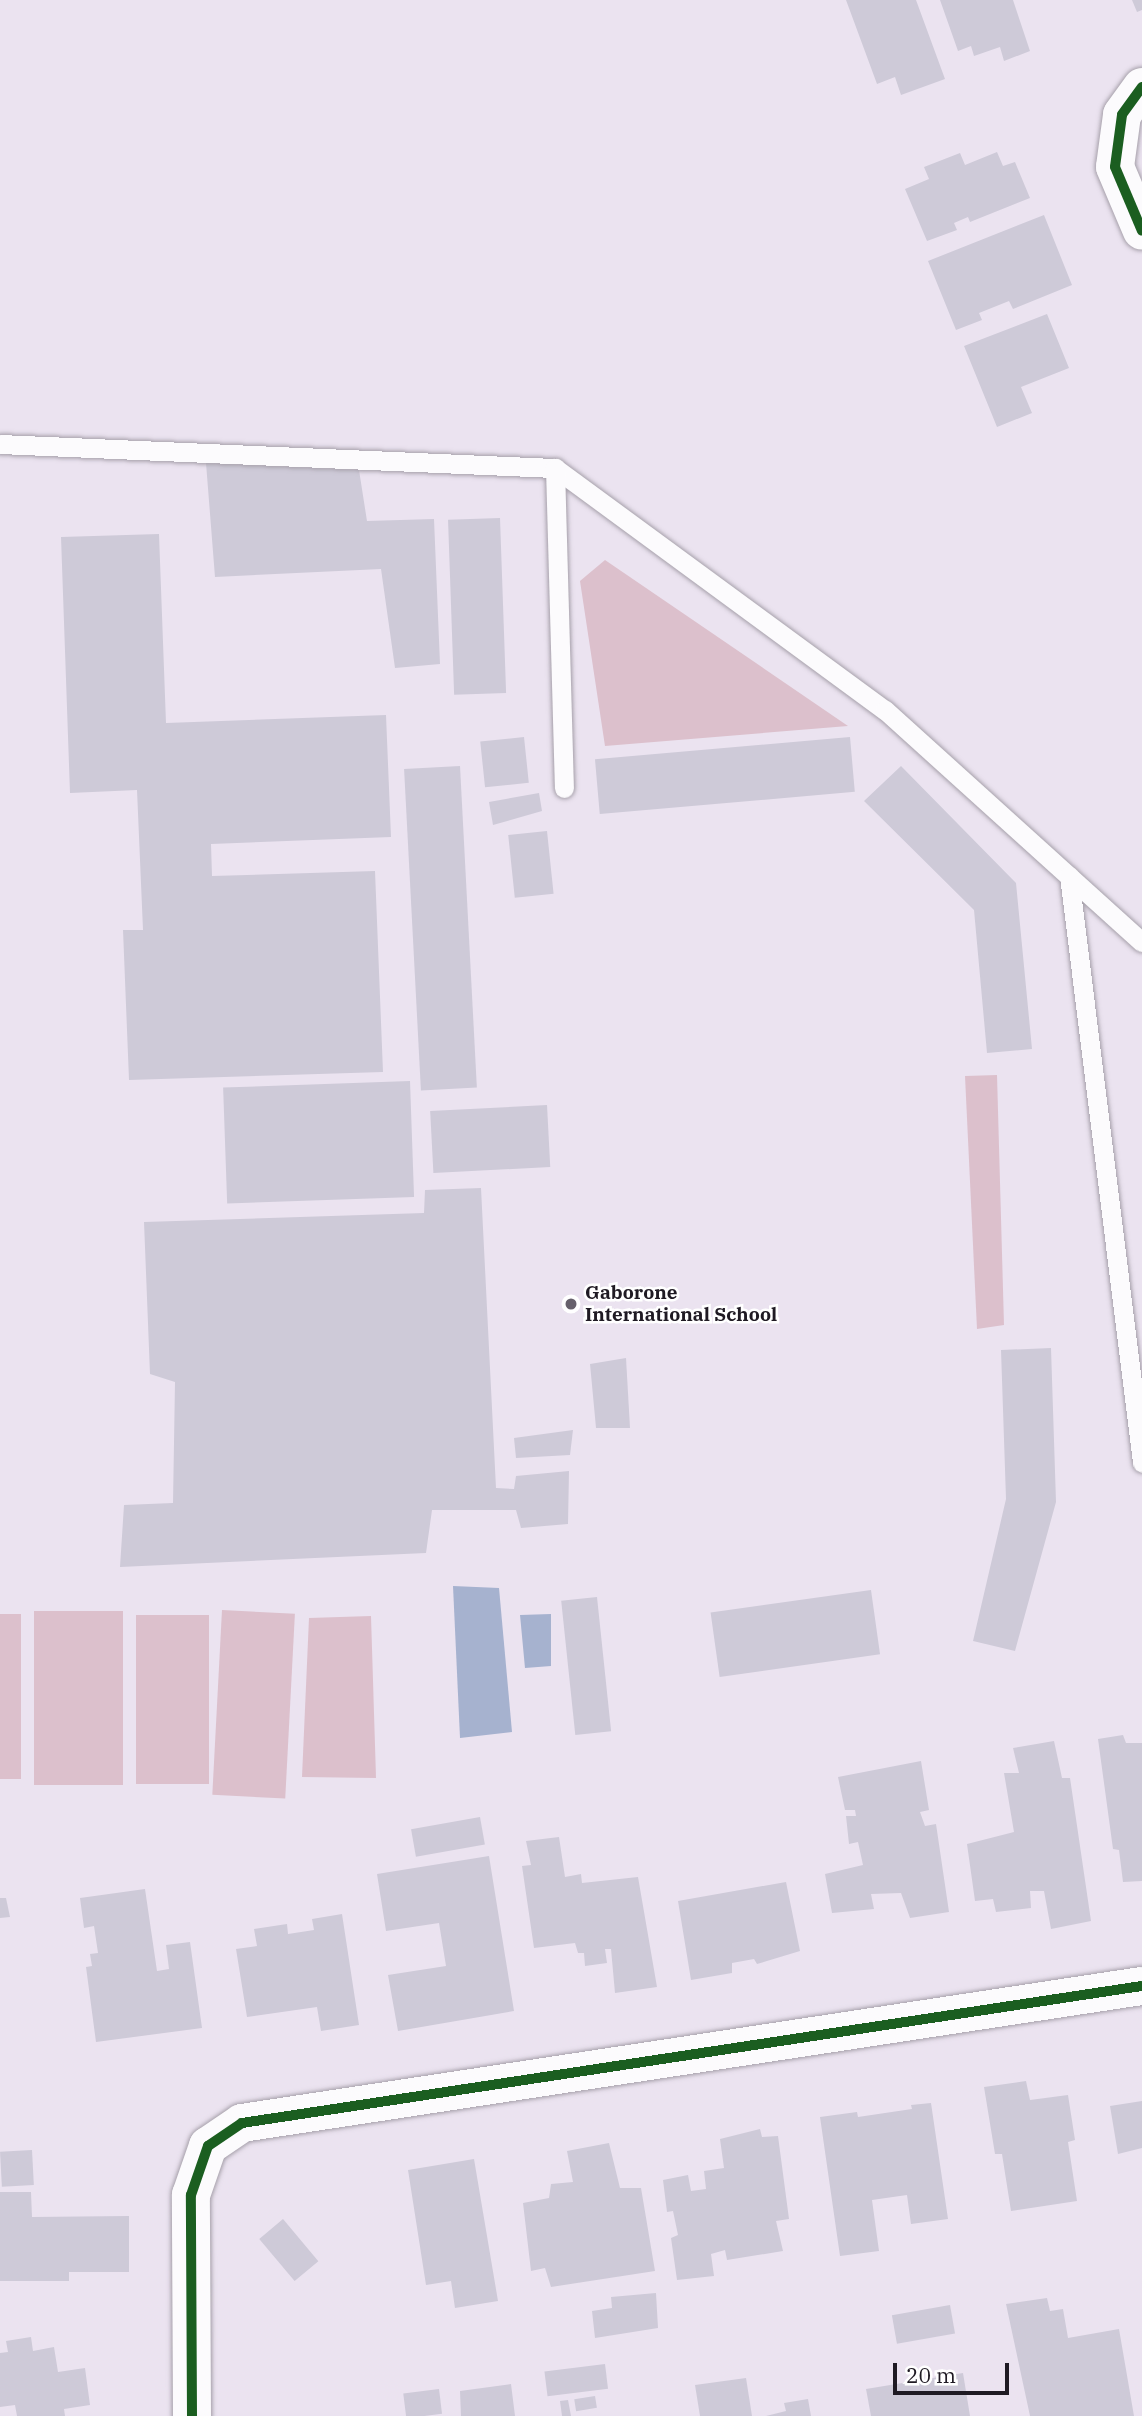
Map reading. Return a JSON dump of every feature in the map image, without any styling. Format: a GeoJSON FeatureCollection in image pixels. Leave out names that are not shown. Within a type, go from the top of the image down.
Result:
{"type":"FeatureCollection","features":[{"type":"Feature","properties":{"kind":"street"},"geometry":{"type":"LineString","coordinates":[[1142,87],[1122,115],[1115,167],[1142,231]]}},
{"type":"Feature","properties":{"kind":"street"},"geometry":{"type":"LineString","coordinates":[[192,2416],[191,2195],[208,2146],[242,2123],[1142,1986]]}},
{"type":"Feature","properties":{"kind":"lane"},"geometry":{"type":"LineString","coordinates":[[0,444],[555,468],[885,710],[1142,942]]}},
{"type":"Feature","properties":{"kind":"lane"},"geometry":{"type":"LineString","coordinates":[[555,468],[564,788]]}},
{"type":"Feature","properties":{"kind":"lane"},"geometry":{"type":"LineString","coordinates":[[1069,876],[1142,1462]]}},
{"type":"Feature","properties":{"kind":"shaded area"},"geometry":{"type":"Polygon","coordinates":[[[605,560],[848,726],[605,746],[580,581],[605,560]]]}},
{"type":"Feature","properties":{"kind":"shaded area"},"geometry":{"type":"Polygon","coordinates":[[[997,1075],[1004,1325],[977,1329],[965,1076],[997,1075]]]}},
{"type":"Feature","properties":{"kind":"shaded area"},"geometry":{"type":"Polygon","coordinates":[[[222,1610],[295,1614],[285,1799],[212,1795],[222,1610]]]}},
{"type":"Feature","properties":{"kind":"shaded area"},"geometry":{"type":"Polygon","coordinates":[[[34,1611],[123,1611],[123,1785],[34,1785],[34,1611]]]}},
{"type":"Feature","properties":{"kind":"shaded area"},"geometry":{"type":"Polygon","coordinates":[[[0,1614],[21,1614],[21,1779],[0,1779],[0,1614]]]}},
{"type":"Feature","properties":{"kind":"shaded area"},"geometry":{"type":"Polygon","coordinates":[[[136,1615],[209,1615],[209,1784],[136,1784],[136,1615]]]}},
{"type":"Feature","properties":{"kind":"shaded area"},"geometry":{"type":"Polygon","coordinates":[[[371,1616],[376,1778],[302,1777],[309,1618],[371,1616]]]}},
{"type":"Feature","properties":{"kind":"water"},"geometry":{"type":"Polygon","coordinates":[[[453,1586],[499,1588],[512,1732],[460,1738],[453,1586]]]}},
{"type":"Feature","properties":{"kind":"water"},"geometry":{"type":"Polygon","coordinates":[[[551,1614],[551,1666],[525,1668],[520,1615],[551,1614]]]}},
{"type":"Feature","properties":{"kind":"building"},"geometry":{"type":"Polygon","coordinates":[[[846,0],[916,0],[945,79],[901,95],[895,77],[877,84],[846,0]]]}},
{"type":"Feature","properties":{"kind":"building"},"geometry":{"type":"Polygon","coordinates":[[[940,0],[1013,0],[1030,51],[1004,61],[1000,47],[974,56],[971,46],[958,51],[940,0]]]}},
{"type":"Feature","properties":{"kind":"building"},"geometry":{"type":"Polygon","coordinates":[[[1132,0],[1142,0],[1142,10],[1137,12],[1132,0]]]}},
{"type":"Feature","properties":{"kind":"building"},"geometry":{"type":"Polygon","coordinates":[[[997,152],[1003,166],[1015,162],[1030,198],[970,222],[968,217],[954,223],[957,230],[927,241],[905,189],[929,179],[924,167],[960,153],[965,165],[997,152]]]}},
{"type":"Feature","properties":{"kind":"building"},"geometry":{"type":"Polygon","coordinates":[[[1044,215],[1072,285],[1013,309],[1009,301],[979,313],[982,320],[956,330],[928,261],[1044,215]]]}},
{"type":"Feature","properties":{"kind":"building"},"geometry":{"type":"Polygon","coordinates":[[[1047,314],[1069,368],[1021,387],[1032,413],[997,427],[964,346],[1047,314]]]}},
{"type":"Feature","properties":{"kind":"building"},"geometry":{"type":"Polygon","coordinates":[[[206,463],[359,470],[367,521],[434,519],[440,664],[395,668],[381,569],[215,577],[206,463]]]}},
{"type":"Feature","properties":{"kind":"building"},"geometry":{"type":"Polygon","coordinates":[[[500,518],[506,693],[454,695],[448,520],[500,518]]]}},
{"type":"Feature","properties":{"kind":"building"},"geometry":{"type":"Polygon","coordinates":[[[159,534],[166,723],[386,715],[391,837],[211,844],[212,876],[375,871],[383,1072],[129,1080],[123,930],[143,930],[137,790],[70,793],[61,537],[159,534]]]}},
{"type":"Feature","properties":{"kind":"building"},"geometry":{"type":"Polygon","coordinates":[[[524,737],[529,783],[485,787],[480,742],[524,737]]]}},
{"type":"Feature","properties":{"kind":"building"},"geometry":{"type":"Polygon","coordinates":[[[850,737],[855,792],[600,814],[595,759],[850,737]]]}},
{"type":"Feature","properties":{"kind":"building"},"geometry":{"type":"Polygon","coordinates":[[[460,766],[477,1088],[421,1090],[404,769],[460,766]]]}},
{"type":"Feature","properties":{"kind":"building"},"geometry":{"type":"Polygon","coordinates":[[[901,766],[1016,883],[1032,1049],[987,1053],[974,910],[864,801],[901,766]]]}},
{"type":"Feature","properties":{"kind":"building"},"geometry":{"type":"Polygon","coordinates":[[[539,793],[542,811],[493,825],[489,802],[539,793]]]}},
{"type":"Feature","properties":{"kind":"building"},"geometry":{"type":"Polygon","coordinates":[[[547,831],[554,894],[515,898],[508,835],[547,831]]]}},
{"type":"Feature","properties":{"kind":"building"},"geometry":{"type":"Polygon","coordinates":[[[410,1081],[414,1197],[227,1203],[223,1088],[410,1081]]]}},
{"type":"Feature","properties":{"kind":"building"},"geometry":{"type":"Polygon","coordinates":[[[547,1105],[550,1167],[433,1173],[430,1111],[547,1105]]]}},
{"type":"Feature","properties":{"kind":"building"},"geometry":{"type":"Polygon","coordinates":[[[481,1188],[496,1488],[514,1489],[516,1476],[569,1471],[568,1524],[521,1528],[516,1510],[432,1510],[426,1553],[120,1567],[124,1505],[173,1503],[175,1382],[150,1374],[144,1222],[424,1213],[425,1190],[481,1188]]]}},
{"type":"Feature","properties":{"kind":"building"},"geometry":{"type":"Polygon","coordinates":[[[1051,1348],[1056,1502],[1015,1651],[973,1641],[1006,1499],[1001,1350],[1051,1348]]]}},
{"type":"Feature","properties":{"kind":"building"},"geometry":{"type":"Polygon","coordinates":[[[626,1358],[630,1428],[596,1428],[590,1364],[626,1358]]]}},
{"type":"Feature","properties":{"kind":"building"},"geometry":{"type":"Polygon","coordinates":[[[573,1430],[570,1455],[516,1458],[514,1438],[573,1430]]]}},
{"type":"Feature","properties":{"kind":"building"},"geometry":{"type":"Polygon","coordinates":[[[871,1590],[880,1654],[720,1677],[711,1613],[871,1590]]]}},
{"type":"Feature","properties":{"kind":"building"},"geometry":{"type":"Polygon","coordinates":[[[597,1597],[611,1731],[575,1735],[561,1601],[597,1597]]]}},
{"type":"Feature","properties":{"kind":"building"},"geometry":{"type":"Polygon","coordinates":[[[1123,1735],[1126,1743],[1142,1743],[1142,1881],[1123,1882],[1119,1850],[1113,1849],[1098,1739],[1123,1735]]]}},
{"type":"Feature","properties":{"kind":"building"},"geometry":{"type":"Polygon","coordinates":[[[1054,1741],[1062,1778],[1070,1778],[1091,1921],[1051,1929],[1044,1891],[1030,1891],[1031,1908],[996,1912],[993,1899],[975,1901],[967,1844],[1014,1832],[1004,1773],[1019,1773],[1013,1748],[1054,1741]]]}},
{"type":"Feature","properties":{"kind":"building"},"geometry":{"type":"Polygon","coordinates":[[[921,1761],[929,1810],[920,1812],[925,1826],[936,1824],[949,1912],[910,1918],[901,1893],[871,1894],[874,1909],[832,1913],[825,1874],[863,1865],[858,1842],[849,1844],[846,1816],[856,1816],[855,1810],[845,1810],[838,1777],[921,1761]]]}},
{"type":"Feature","properties":{"kind":"building"},"geometry":{"type":"Polygon","coordinates":[[[480,1817],[485,1845],[416,1857],[411,1829],[480,1817]]]}},
{"type":"Feature","properties":{"kind":"building"},"geometry":{"type":"Polygon","coordinates":[[[559,1837],[565,1877],[581,1874],[582,1883],[638,1877],[657,1987],[615,1993],[611,1949],[605,1949],[607,1963],[585,1966],[584,1953],[578,1953],[575,1943],[534,1948],[522,1866],[531,1865],[526,1841],[559,1837]]]}},
{"type":"Feature","properties":{"kind":"building"},"geometry":{"type":"Polygon","coordinates":[[[489,1856],[514,2011],[398,2031],[388,1975],[446,1966],[439,1923],[386,1931],[377,1874],[489,1856]]]}},
{"type":"Feature","properties":{"kind":"building"},"geometry":{"type":"Polygon","coordinates":[[[786,1882],[800,1951],[757,1964],[754,1959],[732,1963],[732,1973],[691,1980],[678,1901],[786,1882]]]}},
{"type":"Feature","properties":{"kind":"building"},"geometry":{"type":"Polygon","coordinates":[[[145,1889],[157,1971],[169,1969],[166,1945],[190,1942],[202,2028],[96,2042],[86,1967],[92,1966],[90,1954],[98,1953],[94,1926],[84,1928],[80,1898],[145,1889]]]}},
{"type":"Feature","properties":{"kind":"building"},"geometry":{"type":"Polygon","coordinates":[[[0,1898],[6,1898],[10,1917],[0,1918],[0,1898]]]}},
{"type":"Feature","properties":{"kind":"building"},"geometry":{"type":"Polygon","coordinates":[[[342,1914],[359,2025],[321,2031],[317,2007],[247,2017],[236,1949],[257,1946],[254,1929],[287,1924],[288,1934],[314,1930],[312,1919],[342,1914]]]}},
{"type":"Feature","properties":{"kind":"building"},"geometry":{"type":"Polygon","coordinates":[[[1026,2081],[1030,2100],[1068,2095],[1075,2140],[1068,2142],[1077,2201],[1011,2211],[1002,2154],[995,2154],[984,2087],[1026,2081]]]}},
{"type":"Feature","properties":{"kind":"building"},"geometry":{"type":"Polygon","coordinates":[[[1142,2101],[1142,2148],[1118,2154],[1110,2106],[1142,2101]]]}},
{"type":"Feature","properties":{"kind":"building"},"geometry":{"type":"Polygon","coordinates":[[[931,2103],[948,2219],[911,2224],[907,2195],[872,2200],[879,2251],[840,2256],[820,2117],[857,2112],[858,2117],[912,2109],[911,2105],[931,2103]]]}},
{"type":"Feature","properties":{"kind":"building"},"geometry":{"type":"Polygon","coordinates":[[[760,2129],[762,2137],[778,2136],[789,2219],[776,2221],[783,2251],[727,2260],[725,2250],[711,2254],[714,2276],[677,2280],[671,2238],[678,2235],[673,2211],[667,2212],[663,2180],[688,2175],[691,2191],[706,2189],[704,2171],[724,2168],[720,2139],[760,2129]]]}},
{"type":"Feature","properties":{"kind":"building"},"geometry":{"type":"Polygon","coordinates":[[[609,2143],[620,2188],[641,2188],[655,2271],[551,2287],[545,2268],[531,2271],[523,2203],[549,2198],[551,2184],[573,2182],[567,2151],[609,2143]]]}},
{"type":"Feature","properties":{"kind":"building"},"geometry":{"type":"Polygon","coordinates":[[[32,2150],[34,2185],[2,2187],[0,2152],[32,2150]]]}},
{"type":"Feature","properties":{"kind":"building"},"geometry":{"type":"Polygon","coordinates":[[[474,2159],[498,2301],[455,2308],[451,2281],[426,2285],[408,2170],[474,2159]]]}},
{"type":"Feature","properties":{"kind":"building"},"geometry":{"type":"Polygon","coordinates":[[[0,2192],[31,2192],[32,2217],[129,2216],[129,2272],[69,2272],[69,2281],[0,2281],[0,2192]]]}},
{"type":"Feature","properties":{"kind":"building"},"geometry":{"type":"Polygon","coordinates":[[[283,2219],[318,2261],[295,2281],[259,2239],[283,2219]]]}},
{"type":"Feature","properties":{"kind":"building"},"geometry":{"type":"Polygon","coordinates":[[[656,2293],[658,2328],[595,2338],[592,2311],[612,2308],[611,2297],[656,2293]]]}},
{"type":"Feature","properties":{"kind":"building"},"geometry":{"type":"Polygon","coordinates":[[[1047,2298],[1050,2311],[1063,2309],[1068,2338],[1119,2329],[1134,2416],[1030,2416],[1006,2304],[1047,2298]]]}},
{"type":"Feature","properties":{"kind":"building"},"geometry":{"type":"Polygon","coordinates":[[[950,2305],[955,2334],[897,2344],[892,2315],[950,2305]]]}},
{"type":"Feature","properties":{"kind":"building"},"geometry":{"type":"Polygon","coordinates":[[[31,2337],[33,2351],[54,2347],[58,2372],[85,2368],[90,2405],[64,2409],[65,2416],[17,2416],[15,2405],[0,2407],[0,2353],[8,2352],[6,2341],[31,2337]]]}},
{"type":"Feature","properties":{"kind":"building"},"geometry":{"type":"Polygon","coordinates":[[[605,2364],[608,2389],[548,2396],[544,2371],[605,2364]]]}},
{"type":"Feature","properties":{"kind":"building"},"geometry":{"type":"Polygon","coordinates":[[[963,2373],[970,2416],[871,2416],[866,2389],[963,2373]]]}},
{"type":"Feature","properties":{"kind":"building"},"geometry":{"type":"Polygon","coordinates":[[[746,2378],[752,2416],[700,2416],[695,2385],[746,2378]]]}},
{"type":"Feature","properties":{"kind":"building"},"geometry":{"type":"Polygon","coordinates":[[[511,2384],[515,2416],[461,2416],[460,2391],[511,2384]]]}},
{"type":"Feature","properties":{"kind":"building"},"geometry":{"type":"Polygon","coordinates":[[[439,2389],[442,2414],[406,2416],[403,2393],[439,2389]]]}},
{"type":"Feature","properties":{"kind":"building"},"geometry":{"type":"Polygon","coordinates":[[[595,2396],[597,2408],[576,2411],[574,2399],[595,2396]]]}},
{"type":"Feature","properties":{"kind":"building"},"geometry":{"type":"Polygon","coordinates":[[[808,2399],[811,2416],[766,2416],[786,2411],[784,2403],[808,2399]]]}},
{"type":"Feature","properties":{"kind":"building"},"geometry":{"type":"Polygon","coordinates":[[[568,2400],[571,2416],[562,2416],[560,2401],[568,2400]]]}},
{"type":"Feature","properties":{"kind":"cycle path"},"geometry":{"type":"LineString","coordinates":[[1142,87],[1122,115],[1115,167],[1142,231]]}},
{"type":"Feature","properties":{"kind":"cycle path"},"geometry":{"type":"LineString","coordinates":[[192,2416],[191,2195],[208,2146],[242,2123],[1142,1986]]}},
{"type":"Feature","properties":{"kind":"place","name":"Gaborone International School"},"geometry":{"type":"Point","coordinates":[571,1304]}}]}
